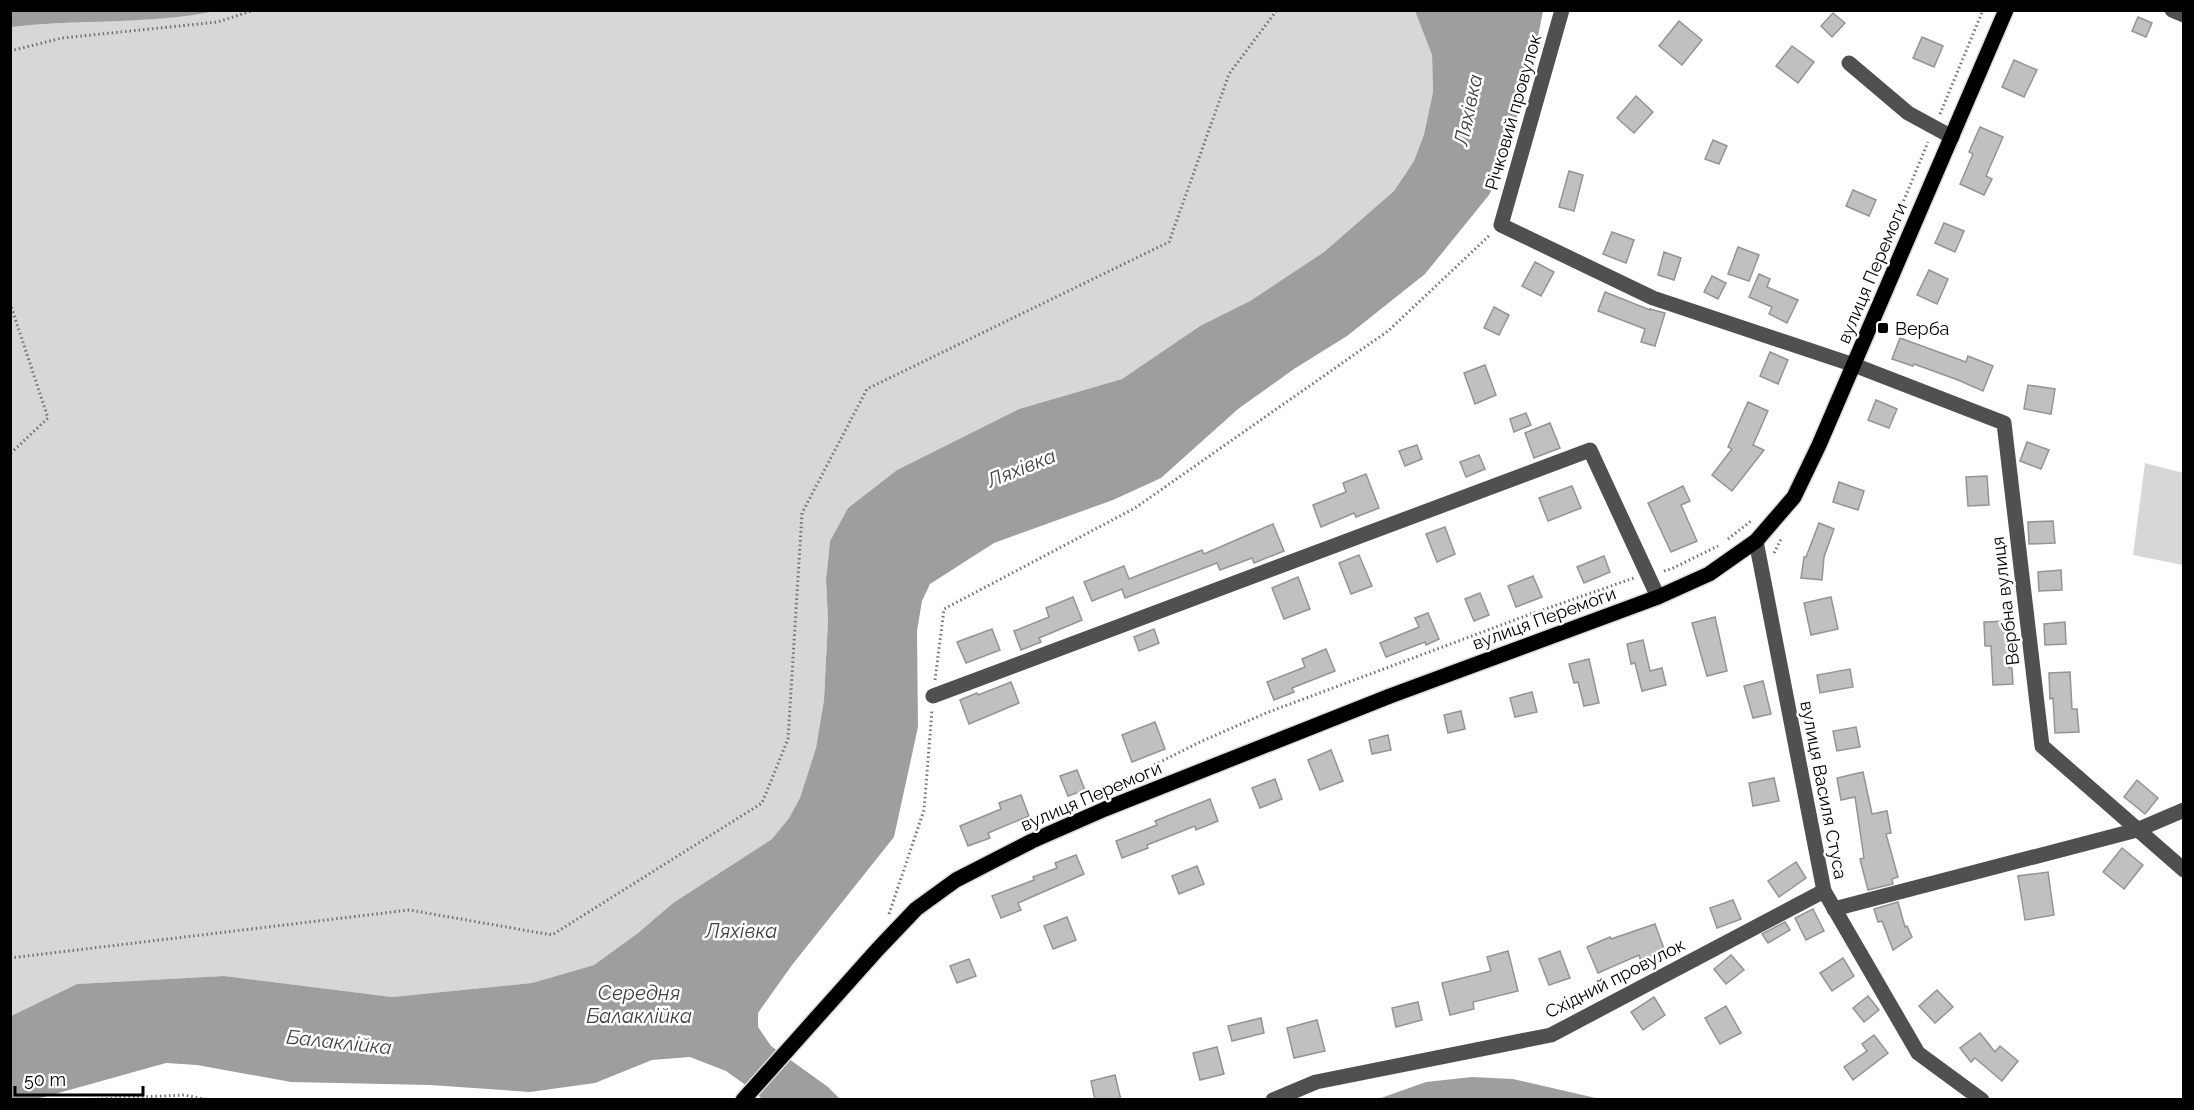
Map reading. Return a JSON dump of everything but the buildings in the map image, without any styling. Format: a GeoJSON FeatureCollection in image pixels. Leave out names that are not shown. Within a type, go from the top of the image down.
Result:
{"type":"FeatureCollection","features":[{"type":"Feature","properties":{"kind":"main road","name":"вулиця Перемоги"},"geometry":{"type":"LineString","coordinates":[[743,1100],[916,909],[956,880],[1032,841],[1105,809],[1390,696],[1658,597],[1709,574],[1756,541],[1794,497],[1819,446],[2006,10]]}},
{"type":"Feature","properties":{"kind":"street","name":"Річковий провулок"},"geometry":{"type":"LineString","coordinates":[[1501,225],[1562,10]]}},
{"type":"Feature","properties":{"kind":"street"},"geometry":{"type":"LineString","coordinates":[[2172,10],[2184,15]]}},
{"type":"Feature","properties":{"kind":"street"},"geometry":{"type":"LineString","coordinates":[[1849,63],[1908,113],[1952,137]]}},
{"type":"Feature","properties":{"kind":"street"},"geometry":{"type":"LineString","coordinates":[[1501,225],[1653,298],[1854,365]]}},
{"type":"Feature","properties":{"kind":"street","name":"Вербна вулиця"},"geometry":{"type":"LineString","coordinates":[[1854,365],[2004,423],[2042,746],[2184,870]]}},
{"type":"Feature","properties":{"kind":"street"},"geometry":{"type":"LineString","coordinates":[[933,696],[1590,450],[1658,597]]}},
{"type":"Feature","properties":{"kind":"street","name":"вулиця Василя Стуса"},"geometry":{"type":"LineString","coordinates":[[1756,541],[1824,891],[1918,1053],[1982,1100]]}},
{"type":"Feature","properties":{"kind":"street"},"geometry":{"type":"LineString","coordinates":[[1834,909],[2137,830],[2184,810]]}},
{"type":"Feature","properties":{"kind":"street","name":"Східний провулок"},"geometry":{"type":"LineString","coordinates":[[1273,1100],[1317,1082],[1551,1035],[1824,891]]}},
{"type":"Feature","properties":{"kind":"path"},"geometry":{"type":"LineString","coordinates":[[10,51],[62,38],[218,22],[254,10]]}},
{"type":"Feature","properties":{"kind":"path"},"geometry":{"type":"LineString","coordinates":[[10,958],[409,910],[552,935],[762,803],[788,739],[802,513],[867,390],[1169,242],[1229,74],[1277,10]]}},
{"type":"Feature","properties":{"kind":"path"},"geometry":{"type":"LineString","coordinates":[[1870,282],[1983,10]]}},
{"type":"Feature","properties":{"kind":"path"},"geometry":{"type":"LineString","coordinates":[[888,915],[924,810],[933,696],[944,609],[1135,508],[1388,331],[1501,225]]}},
{"type":"Feature","properties":{"kind":"path"},"geometry":{"type":"LineString","coordinates":[[10,303],[48,418],[10,454]]}},
{"type":"Feature","properties":{"kind":"path"},"geometry":{"type":"LineString","coordinates":[[1088,797],[1266,713],[1528,615],[1648,574],[1671,569],[1721,545],[1758,515]]}},
{"type":"Feature","properties":{"kind":"path"},"geometry":{"type":"LineString","coordinates":[[79,1100],[184,1095],[208,1100]]}},
{"type":"Feature","properties":{"kind":"shaded area"},"geometry":{"type":"Polygon","coordinates":[[[215,10],[1415,11],[1432,55],[1433,92],[1424,133],[1414,161],[1394,191],[1324,252],[1250,301],[1200,326],[1122,379],[1019,409],[897,470],[848,508],[830,541],[826,580],[828,620],[824,700],[816,748],[800,798],[789,818],[772,839],[673,903],[638,933],[594,965],[532,983],[392,997],[224,976],[77,984],[11,1016],[11,27],[164,18],[215,10]]]}},
{"type":"Feature","properties":{"kind":"shaded area"},"geometry":{"type":"Polygon","coordinates":[[[2145,463],[2183,473],[2183,565],[2133,555],[2145,463]]]}},
{"type":"Feature","properties":{"kind":"water"},"geometry":{"type":"Polygon","coordinates":[[[10,11],[215,11],[164,18],[11,27],[10,11]]]}},
{"type":"Feature","properties":{"kind":"water","name":"Ляхівка"},"geometry":{"type":"Polygon","coordinates":[[[1415,11],[1543,11],[1533,62],[1502,168],[1489,195],[1425,274],[1347,336],[1294,369],[1238,409],[1161,478],[1113,500],[994,543],[930,584],[922,601],[917,631],[918,727],[894,837],[792,965],[758,1013],[758,1027],[771,1046],[828,1087],[840,1099],[762,1099],[726,1071],[690,1057],[652,1060],[595,1083],[530,1092],[430,1085],[291,1082],[197,1065],[166,1063],[37,1099],[11,1100],[11,1016],[77,984],[224,976],[392,997],[532,983],[594,965],[638,933],[673,903],[772,839],[789,818],[800,798],[816,748],[824,700],[828,620],[826,580],[830,541],[848,508],[897,470],[1019,409],[1122,379],[1200,326],[1250,301],[1324,252],[1394,191],[1414,161],[1424,134],[1433,92],[1432,55],[1415,11]]]}},
{"type":"Feature","properties":{"kind":"water"},"geometry":{"type":"Polygon","coordinates":[[[1472,1077],[1513,1079],[1600,1099],[1378,1099],[1426,1082],[1472,1077]]]}},
{"type":"Feature","properties":{"kind":"place","name":"Верба"},"geometry":{"type":"Point","coordinates":[1883,328]}},
{"type":"Feature","properties":{"kind":"water label","name":"Середня Балаклійка"},"geometry":{"type":"Point","coordinates":[639,1004]}},
{"type":"Feature","properties":{"kind":"water label","name":"Балаклійка"},"geometry":{"type":"Point","coordinates":[339,1042]}}]}
